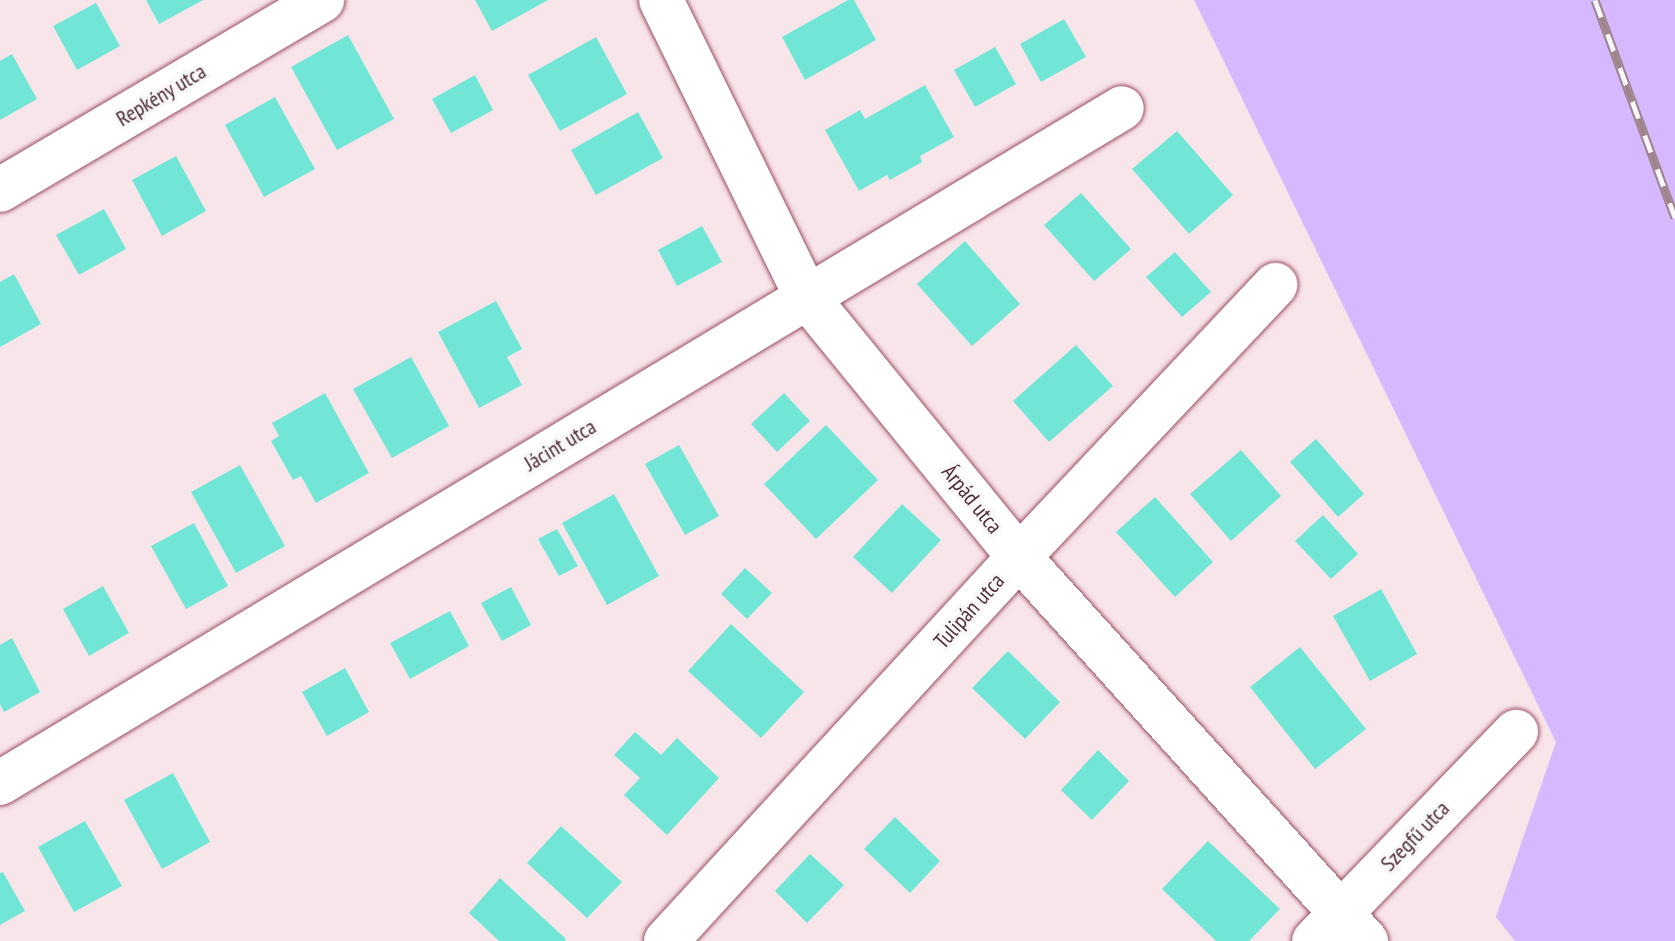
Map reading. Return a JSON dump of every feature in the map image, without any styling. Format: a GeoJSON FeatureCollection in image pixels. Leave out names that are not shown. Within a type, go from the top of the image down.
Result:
{"type":"FeatureCollection","features":[{"type":"Feature","properties":{"kind":"street","name":"Repkény utca"},"geometry":{"type":"LineString","coordinates":[[0,190],[322,0]]}},
{"type":"Feature","properties":{"kind":"street","name":"Árpád utca"},"geometry":{"type":"LineString","coordinates":[[661,0],[806,296],[1019,557],[1340,931]]}},
{"type":"Feature","properties":{"kind":"street","name":"Jácint utca"},"geometry":{"type":"LineString","coordinates":[[0,783],[1122,108]]}},
{"type":"Feature","properties":{"kind":"street","name":"Tulipán utca"},"geometry":{"type":"LineString","coordinates":[[666,941],[1019,557],[1275,285]]}},
{"type":"Feature","properties":{"kind":"street","name":"Szegfű utca"},"geometry":{"type":"LineString","coordinates":[[1340,931],[1516,732]]}},
{"type":"Feature","properties":{"kind":"shaded area"},"geometry":{"type":"Polygon","coordinates":[[[1194,0],[1675,0],[1675,941],[1515,941],[1496,917],[1556,742],[1194,0]]]}},
{"type":"Feature","properties":{"kind":"building"},"geometry":{"type":"Polygon","coordinates":[[[146,0],[203,0],[159,24],[146,0]]]}},
{"type":"Feature","properties":{"kind":"building"},"geometry":{"type":"Polygon","coordinates":[[[475,0],[548,0],[492,31],[475,0]]]}},
{"type":"Feature","properties":{"kind":"building"},"geometry":{"type":"Polygon","coordinates":[[[848,0],[854,0],[876,40],[805,80],[782,37],[848,0]]]}},
{"type":"Feature","properties":{"kind":"building"},"geometry":{"type":"Polygon","coordinates":[[[96,3],[120,46],[77,70],[53,26],[96,3]]]}},
{"type":"Feature","properties":{"kind":"building"},"geometry":{"type":"Polygon","coordinates":[[[1064,19],[1086,57],[1041,82],[1020,44],[1064,19]]]}},
{"type":"Feature","properties":{"kind":"building"},"geometry":{"type":"Polygon","coordinates":[[[348,35],[394,119],[337,150],[291,67],[348,35]]]}},
{"type":"Feature","properties":{"kind":"building"},"geometry":{"type":"Polygon","coordinates":[[[596,37],[627,94],[560,131],[528,75],[596,37]]]}},
{"type":"Feature","properties":{"kind":"building"},"geometry":{"type":"Polygon","coordinates":[[[995,47],[1016,84],[975,107],[954,70],[995,47]]]}},
{"type":"Feature","properties":{"kind":"building"},"geometry":{"type":"Polygon","coordinates":[[[12,54],[37,99],[0,120],[0,61],[12,54]]]}},
{"type":"Feature","properties":{"kind":"building"},"geometry":{"type":"Polygon","coordinates":[[[475,75],[493,110],[451,133],[432,99],[475,75]]]}},
{"type":"Feature","properties":{"kind":"building"},"geometry":{"type":"Polygon","coordinates":[[[925,85],[954,137],[920,156],[922,162],[890,180],[887,175],[859,191],[825,130],[860,110],[865,119],[925,85]]]}},
{"type":"Feature","properties":{"kind":"building"},"geometry":{"type":"Polygon","coordinates":[[[275,97],[315,169],[264,197],[225,125],[275,97]]]}},
{"type":"Feature","properties":{"kind":"building"},"geometry":{"type":"Polygon","coordinates":[[[638,112],[663,158],[596,195],[571,150],[638,112]]]}},
{"type":"Feature","properties":{"kind":"building"},"geometry":{"type":"Polygon","coordinates":[[[1177,131],[1233,195],[1189,234],[1132,169],[1177,131]]]}},
{"type":"Feature","properties":{"kind":"building"},"geometry":{"type":"Polygon","coordinates":[[[176,156],[206,211],[162,236],[132,180],[176,156]]]}},
{"type":"Feature","properties":{"kind":"building"},"geometry":{"type":"Polygon","coordinates":[[[1081,193],[1131,249],[1094,281],[1044,225],[1081,193]]]}},
{"type":"Feature","properties":{"kind":"building"},"geometry":{"type":"Polygon","coordinates":[[[104,209],[126,249],[79,275],[56,235],[104,209]]]}},
{"type":"Feature","properties":{"kind":"building"},"geometry":{"type":"Polygon","coordinates":[[[702,226],[722,262],[677,286],[658,250],[702,226]]]}},
{"type":"Feature","properties":{"kind":"building"},"geometry":{"type":"Polygon","coordinates":[[[965,241],[1020,304],[972,346],[917,284],[965,241]]]}},
{"type":"Feature","properties":{"kind":"building"},"geometry":{"type":"Polygon","coordinates":[[[1175,252],[1211,292],[1182,317],[1146,277],[1175,252]]]}},
{"type":"Feature","properties":{"kind":"building"},"geometry":{"type":"Polygon","coordinates":[[[14,274],[41,324],[0,347],[0,282],[14,274]]]}},
{"type":"Feature","properties":{"kind":"building"},"geometry":{"type":"Polygon","coordinates":[[[496,301],[522,349],[507,357],[522,385],[479,408],[438,332],[496,301]]]}},
{"type":"Feature","properties":{"kind":"building"},"geometry":{"type":"Polygon","coordinates":[[[1076,345],[1113,386],[1049,442],[1013,401],[1076,345]]]}},
{"type":"Feature","properties":{"kind":"building"},"geometry":{"type":"Polygon","coordinates":[[[411,357],[449,426],[392,458],[353,389],[411,357]]]}},
{"type":"Feature","properties":{"kind":"building"},"geometry":{"type":"Polygon","coordinates":[[[325,393],[369,473],[316,503],[301,476],[293,480],[271,441],[279,436],[272,423],[325,393]]]}},
{"type":"Feature","properties":{"kind":"building"},"geometry":{"type":"Polygon","coordinates":[[[784,393],[810,421],[777,452],[751,424],[784,393]]]}},
{"type":"Feature","properties":{"kind":"building"},"geometry":{"type":"Polygon","coordinates":[[[826,425],[878,480],[816,539],[764,484],[826,425]]]}},
{"type":"Feature","properties":{"kind":"building"},"geometry":{"type":"Polygon","coordinates":[[[1316,439],[1364,494],[1338,517],[1290,462],[1316,439]]]}},
{"type":"Feature","properties":{"kind":"building"},"geometry":{"type":"Polygon","coordinates":[[[679,445],[719,516],[685,535],[645,464],[679,445]]]}},
{"type":"Feature","properties":{"kind":"building"},"geometry":{"type":"Polygon","coordinates":[[[1241,450],[1281,496],[1231,541],[1190,494],[1241,450]]]}},
{"type":"Feature","properties":{"kind":"building"},"geometry":{"type":"Polygon","coordinates":[[[240,465],[285,546],[236,573],[191,492],[240,465]]]}},
{"type":"Feature","properties":{"kind":"building"},"geometry":{"type":"Polygon","coordinates":[[[614,494],[659,576],[607,605],[562,523],[614,494]]]}},
{"type":"Feature","properties":{"kind":"building"},"geometry":{"type":"Polygon","coordinates":[[[1155,497],[1213,562],[1175,597],[1116,532],[1155,497]]]}},
{"type":"Feature","properties":{"kind":"building"},"geometry":{"type":"Polygon","coordinates":[[[902,504],[941,540],[892,593],[853,557],[902,504]]]}},
{"type":"Feature","properties":{"kind":"building"},"geometry":{"type":"Polygon","coordinates":[[[1323,515],[1358,554],[1331,579],[1295,541],[1323,515]]]}},
{"type":"Feature","properties":{"kind":"building"},"geometry":{"type":"Polygon","coordinates":[[[194,523],[228,586],[186,609],[151,546],[194,523]]]}},
{"type":"Feature","properties":{"kind":"building"},"geometry":{"type":"Polygon","coordinates":[[[557,529],[578,566],[559,576],[538,539],[557,529]]]}},
{"type":"Feature","properties":{"kind":"building"},"geometry":{"type":"Polygon","coordinates":[[[745,568],[772,593],[747,619],[721,594],[745,568]]]}},
{"type":"Feature","properties":{"kind":"building"},"geometry":{"type":"Polygon","coordinates":[[[103,586],[129,633],[89,656],[63,609],[103,586]]]}},
{"type":"Feature","properties":{"kind":"building"},"geometry":{"type":"Polygon","coordinates":[[[511,587],[531,625],[502,641],[481,603],[511,587]]]}},
{"type":"Feature","properties":{"kind":"building"},"geometry":{"type":"Polygon","coordinates":[[[1381,589],[1417,654],[1370,681],[1333,616],[1381,589]]]}},
{"type":"Feature","properties":{"kind":"building"},"geometry":{"type":"Polygon","coordinates":[[[450,611],[469,646],[410,679],[390,643],[450,611]]]}},
{"type":"Feature","properties":{"kind":"building"},"geometry":{"type":"Polygon","coordinates":[[[731,624],[804,692],[761,738],[688,671],[731,624]]]}},
{"type":"Feature","properties":{"kind":"building"},"geometry":{"type":"Polygon","coordinates":[[[12,638],[40,692],[4,712],[0,704],[0,645],[12,638]]]}},
{"type":"Feature","properties":{"kind":"building"},"geometry":{"type":"Polygon","coordinates":[[[1300,647],[1366,729],[1315,769],[1250,687],[1300,647]]]}},
{"type":"Feature","properties":{"kind":"building"},"geometry":{"type":"Polygon","coordinates":[[[1008,651],[1060,702],[1025,739],[972,688],[1008,651]]]}},
{"type":"Feature","properties":{"kind":"building"},"geometry":{"type":"Polygon","coordinates":[[[345,668],[369,712],[327,736],[302,692],[345,668]]]}},
{"type":"Feature","properties":{"kind":"building"},"geometry":{"type":"Polygon","coordinates":[[[635,732],[661,755],[677,738],[719,778],[667,835],[624,795],[640,778],[614,755],[635,732]]]}},
{"type":"Feature","properties":{"kind":"building"},"geometry":{"type":"Polygon","coordinates":[[[1098,750],[1129,781],[1092,820],[1061,790],[1098,750]]]}},
{"type":"Feature","properties":{"kind":"building"},"geometry":{"type":"Polygon","coordinates":[[[173,773],[210,842],[162,869],[124,800],[173,773]]]}},
{"type":"Feature","properties":{"kind":"building"},"geometry":{"type":"Polygon","coordinates":[[[895,817],[940,861],[910,893],[864,849],[895,817]]]}},
{"type":"Feature","properties":{"kind":"building"},"geometry":{"type":"Polygon","coordinates":[[[85,821],[122,886],[74,912],[38,847],[85,821]]]}},
{"type":"Feature","properties":{"kind":"building"},"geometry":{"type":"Polygon","coordinates":[[[561,826],[622,882],[587,918],[527,863],[561,826]]]}},
{"type":"Feature","properties":{"kind":"building"},"geometry":{"type":"Polygon","coordinates":[[[1208,841],[1280,909],[1249,941],[1216,941],[1162,889],[1208,841]]]}},
{"type":"Feature","properties":{"kind":"building"},"geometry":{"type":"Polygon","coordinates":[[[810,854],[844,885],[807,923],[775,891],[810,854]]]}},
{"type":"Feature","properties":{"kind":"building"},"geometry":{"type":"Polygon","coordinates":[[[3,872],[25,911],[0,925],[0,873],[3,872]]]}},
{"type":"Feature","properties":{"kind":"building"},"geometry":{"type":"Polygon","coordinates":[[[500,878],[565,941],[499,941],[469,913],[500,878]]]}},
{"type":"Feature","properties":{"kind":"railway"},"geometry":{"type":"LineString","coordinates":[[1595,0],[1675,218]]}}]}
